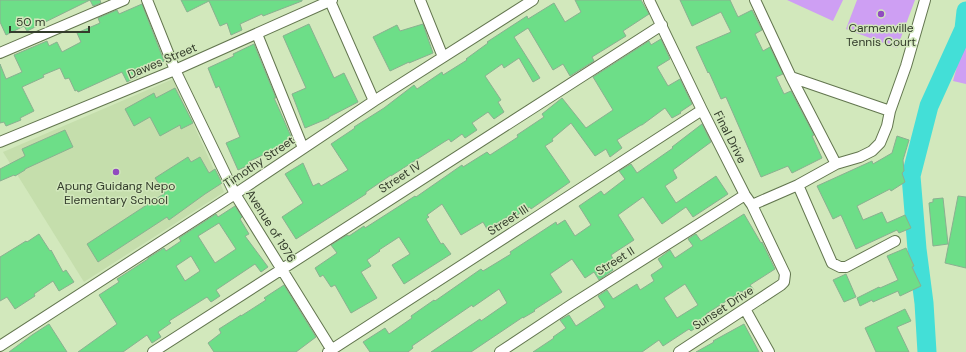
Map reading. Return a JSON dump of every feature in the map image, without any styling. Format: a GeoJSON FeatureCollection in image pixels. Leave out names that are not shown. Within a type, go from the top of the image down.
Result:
{"type":"FeatureCollection","features":[{"type":"Feature","properties":{"kind":"street"},"geometry":{"type":"LineString","coordinates":[[0,53],[124,0]]}},
{"type":"Feature","properties":{"kind":"street","name":"Avenue of 1976"},"geometry":{"type":"LineString","coordinates":[[147,0],[175,70],[235,194],[282,269],[330,351]]}},
{"type":"Feature","properties":{"kind":"street"},"geometry":{"type":"LineString","coordinates":[[420,0],[443,57]]}},
{"type":"Feature","properties":{"kind":"street","name":"Timothy Street"},"geometry":{"type":"LineString","coordinates":[[0,346],[235,194],[374,101],[533,0]]}},
{"type":"Feature","properties":{"kind":"street","name":"Final Drive"},"geometry":{"type":"LineString","coordinates":[[649,0],[702,110],[745,195],[752,205],[785,274],[784,282],[781,285]]}},
{"type":"Feature","properties":{"kind":"street"},"geometry":{"type":"LineString","coordinates":[[755,0],[791,77],[836,164]]}},
{"type":"Feature","properties":{"kind":"street"},"geometry":{"type":"LineString","coordinates":[[752,205],[798,185],[836,164],[860,157],[872,151],[880,142],[887,126],[890,111],[906,66],[924,0]]}},
{"type":"Feature","properties":{"kind":"street"},"geometry":{"type":"LineString","coordinates":[[331,1],[374,101]]}},
{"type":"Feature","properties":{"kind":"street","name":"Dawes Street"},"geometry":{"type":"LineString","coordinates":[[0,142],[175,70],[331,1]]}},
{"type":"Feature","properties":{"kind":"street","name":"Street IV"},"geometry":{"type":"LineString","coordinates":[[154,352],[662,25]]}},
{"type":"Feature","properties":{"kind":"street"},"geometry":{"type":"LineString","coordinates":[[257,34],[302,148]]}},
{"type":"Feature","properties":{"kind":"street"},"geometry":{"type":"LineString","coordinates":[[791,77],[890,111]]}},
{"type":"Feature","properties":{"kind":"street","name":"Street III"},"geometry":{"type":"LineString","coordinates":[[330,351],[702,110]]}},
{"type":"Feature","properties":{"kind":"street"},"geometry":{"type":"LineString","coordinates":[[798,185],[832,263],[840,267],[846,267],[895,242]]}},
{"type":"Feature","properties":{"kind":"street","name":"Street II"},"geometry":{"type":"LineString","coordinates":[[500,352],[571,305],[745,195]]}},
{"type":"Feature","properties":{"kind":"street","name":"Sunset Drive"},"geometry":{"type":"LineString","coordinates":[[679,352],[781,285]]}},
{"type":"Feature","properties":{"kind":"street"},"geometry":{"type":"LineString","coordinates":[[746,308],[768,352]]}},
{"type":"Feature","properties":{"kind":"shaded area"},"geometry":{"type":"Polygon","coordinates":[[[787,0],[843,0],[833,21],[787,0]]]}},
{"type":"Feature","properties":{"kind":"shaded area","name":"Carmenville Tennis Court"},"geometry":{"type":"Polygon","coordinates":[[[857,0],[915,0],[897,48],[846,29],[857,0]]]}},
{"type":"Feature","properties":{"kind":"shaded area"},"geometry":{"type":"Polygon","coordinates":[[[966,33],[966,84],[953,81],[966,33]]]}},
{"type":"Feature","properties":{"kind":"shaded area","name":"Apung Guidang Nepo Elementary School"},"geometry":{"type":"Polygon","coordinates":[[[173,79],[224,192],[84,282],[3,152],[173,79]]]}},
{"type":"Feature","properties":{"kind":"building"},"geometry":{"type":"Polygon","coordinates":[[[0,0],[90,0],[27,31],[24,26],[6,35],[0,22],[0,0]]]}},
{"type":"Feature","properties":{"kind":"building"},"geometry":{"type":"Polygon","coordinates":[[[90,0],[100,0],[101,3],[93,6],[90,0]]]}},
{"type":"Feature","properties":{"kind":"building"},"geometry":{"type":"Polygon","coordinates":[[[181,0],[302,1],[263,16],[262,14],[240,24],[242,30],[231,35],[227,23],[220,26],[209,1],[187,12],[181,0]]]}},
{"type":"Feature","properties":{"kind":"building"},"geometry":{"type":"Polygon","coordinates":[[[575,0],[641,0],[649,14],[623,31],[626,36],[592,57],[594,61],[570,76],[563,64],[553,70],[528,28],[514,37],[540,78],[533,82],[519,58],[504,68],[502,64],[485,76],[501,100],[498,102],[504,112],[494,119],[488,112],[472,123],[477,130],[465,138],[462,134],[451,142],[449,139],[391,175],[366,192],[366,194],[296,239],[282,217],[303,203],[285,174],[303,163],[313,186],[319,183],[321,186],[348,170],[331,144],[384,108],[414,85],[417,89],[442,72],[443,75],[467,60],[466,59],[488,43],[487,42],[527,16],[528,19],[554,3],[565,22],[581,12],[575,0]]]}},
{"type":"Feature","properties":{"kind":"building"},"geometry":{"type":"Polygon","coordinates":[[[680,0],[730,0],[738,17],[752,10],[762,30],[755,34],[763,51],[770,47],[783,74],[776,77],[784,94],[791,91],[814,135],[812,136],[822,158],[792,173],[788,166],[761,177],[726,97],[721,99],[696,47],[731,32],[721,12],[692,26],[680,0]]]}},
{"type":"Feature","properties":{"kind":"building"},"geometry":{"type":"Polygon","coordinates":[[[142,4],[164,61],[127,82],[122,72],[78,92],[77,90],[75,91],[69,78],[65,79],[60,68],[43,75],[44,77],[22,87],[34,111],[20,118],[21,120],[6,126],[4,122],[0,123],[0,64],[6,79],[22,72],[14,55],[47,41],[49,46],[57,42],[62,52],[81,42],[77,33],[100,23],[98,18],[117,10],[119,14],[142,4]]]}},
{"type":"Feature","properties":{"kind":"building"},"geometry":{"type":"Polygon","coordinates":[[[309,24],[334,78],[344,73],[358,102],[329,118],[305,128],[292,94],[306,88],[283,36],[309,24]]]}},
{"type":"Feature","properties":{"kind":"building"},"geometry":{"type":"Polygon","coordinates":[[[423,24],[433,53],[390,71],[373,37],[397,25],[400,31],[423,24]]]}},
{"type":"Feature","properties":{"kind":"building"},"geometry":{"type":"Polygon","coordinates":[[[661,39],[670,59],[657,67],[668,86],[680,79],[692,104],[680,112],[681,113],[672,118],[665,108],[642,125],[617,140],[622,148],[610,157],[606,149],[595,156],[571,123],[552,139],[553,141],[545,146],[570,182],[531,209],[530,207],[509,220],[507,217],[487,229],[483,222],[461,235],[442,204],[427,215],[429,217],[426,219],[441,244],[443,243],[451,254],[404,284],[392,265],[410,254],[399,237],[367,260],[371,266],[361,272],[377,298],[351,313],[335,285],[331,287],[323,275],[320,277],[315,268],[337,253],[331,245],[364,226],[365,228],[415,196],[416,197],[462,165],[463,167],[487,152],[490,155],[518,137],[517,135],[544,117],[542,114],[562,98],[586,128],[613,110],[593,77],[649,41],[651,45],[661,39]]]}},
{"type":"Feature","properties":{"kind":"building"},"geometry":{"type":"Polygon","coordinates":[[[254,44],[276,98],[274,98],[293,141],[250,161],[251,164],[238,170],[226,143],[240,137],[219,86],[216,88],[208,68],[234,56],[233,54],[254,44]]]}},
{"type":"Feature","properties":{"kind":"building"},"geometry":{"type":"Polygon","coordinates":[[[175,88],[193,123],[181,129],[180,125],[160,136],[150,117],[134,126],[125,109],[154,93],[156,98],[175,88]]]}},
{"type":"Feature","properties":{"kind":"building"},"geometry":{"type":"Polygon","coordinates":[[[702,124],[711,142],[673,170],[677,178],[665,186],[676,203],[716,176],[728,194],[693,217],[686,207],[662,224],[643,197],[618,215],[634,240],[611,255],[613,259],[608,263],[613,270],[599,280],[594,272],[585,278],[572,259],[550,274],[562,292],[471,352],[431,352],[507,303],[499,289],[473,307],[472,305],[412,346],[413,348],[408,352],[370,352],[363,342],[385,328],[389,334],[434,300],[435,301],[481,269],[483,271],[511,254],[510,252],[556,222],[557,225],[565,220],[575,236],[591,225],[579,206],[601,191],[604,195],[625,179],[619,171],[631,164],[637,173],[673,148],[672,147],[702,124]]]}},
{"type":"Feature","properties":{"kind":"building"},"geometry":{"type":"Polygon","coordinates":[[[65,130],[73,147],[25,169],[15,176],[14,175],[0,181],[0,169],[25,156],[22,149],[65,130]]]}},
{"type":"Feature","properties":{"kind":"building"},"geometry":{"type":"Polygon","coordinates":[[[897,136],[909,140],[903,160],[904,171],[902,173],[905,182],[891,191],[890,189],[857,206],[863,220],[882,212],[887,223],[905,215],[911,228],[899,233],[897,230],[856,249],[841,215],[833,219],[817,186],[872,161],[873,164],[892,153],[897,136]]]}},
{"type":"Feature","properties":{"kind":"building"},"geometry":{"type":"Polygon","coordinates":[[[188,157],[191,162],[200,157],[209,173],[215,169],[222,183],[169,220],[167,217],[98,262],[87,244],[165,193],[155,178],[188,157]]]}},
{"type":"Feature","properties":{"kind":"building"},"geometry":{"type":"Polygon","coordinates":[[[958,196],[966,197],[966,268],[945,263],[958,196]]]}},
{"type":"Feature","properties":{"kind":"building"},"geometry":{"type":"Polygon","coordinates":[[[943,198],[948,244],[933,246],[929,203],[933,202],[933,199],[943,198]]]}},
{"type":"Feature","properties":{"kind":"building"},"geometry":{"type":"Polygon","coordinates":[[[235,206],[242,217],[240,219],[249,234],[245,236],[268,267],[261,272],[255,264],[216,290],[220,296],[211,302],[207,297],[169,321],[171,323],[158,332],[161,337],[152,343],[147,335],[123,352],[78,352],[117,324],[99,295],[119,282],[117,279],[148,258],[164,248],[166,251],[181,241],[179,238],[216,214],[218,217],[235,206]],[[219,223],[198,236],[215,263],[236,249],[219,223]],[[191,256],[176,266],[185,281],[200,271],[191,256]]]}},
{"type":"Feature","properties":{"kind":"building"},"geometry":{"type":"Polygon","coordinates":[[[744,214],[761,243],[762,242],[775,269],[750,285],[754,290],[745,296],[742,291],[706,314],[709,319],[691,331],[689,329],[663,346],[659,340],[642,352],[533,352],[566,328],[560,320],[569,315],[576,326],[605,307],[598,296],[607,290],[613,299],[637,284],[640,290],[654,281],[651,275],[663,267],[658,259],[670,250],[675,258],[693,246],[688,239],[696,234],[701,241],[744,214]],[[685,284],[664,298],[677,318],[698,305],[685,284]]]}},
{"type":"Feature","properties":{"kind":"building"},"geometry":{"type":"Polygon","coordinates":[[[39,234],[50,251],[51,250],[63,272],[66,270],[74,282],[59,291],[53,281],[34,294],[35,296],[15,309],[7,297],[0,301],[0,257],[39,234]]]}},
{"type":"Feature","properties":{"kind":"building"},"geometry":{"type":"Polygon","coordinates":[[[906,248],[914,266],[912,267],[921,286],[900,296],[898,291],[860,306],[857,298],[879,287],[880,288],[898,280],[887,256],[906,248]]]}},
{"type":"Feature","properties":{"kind":"building"},"geometry":{"type":"Polygon","coordinates":[[[846,274],[856,297],[844,302],[833,280],[846,274]]]}},
{"type":"Feature","properties":{"kind":"building"},"geometry":{"type":"Polygon","coordinates":[[[284,285],[316,337],[296,352],[214,352],[208,343],[221,333],[219,329],[266,300],[264,298],[284,285]]]}},
{"type":"Feature","properties":{"kind":"building"},"geometry":{"type":"Polygon","coordinates":[[[905,309],[911,321],[897,327],[909,352],[876,352],[865,328],[905,309]]]}},
{"type":"Feature","properties":{"kind":"building"},"geometry":{"type":"Polygon","coordinates":[[[49,324],[67,352],[9,352],[32,335],[49,324]]]}},
{"type":"Feature","properties":{"kind":"building"},"geometry":{"type":"Polygon","coordinates":[[[744,324],[759,352],[696,352],[714,342],[713,341],[744,324]]]}},
{"type":"Feature","properties":{"kind":"waterway"},"geometry":{"type":"LineString","coordinates":[[927,352],[924,303],[917,249],[911,176],[929,106],[964,29],[966,11]]}},
{"type":"Feature","properties":{"kind":"place","name":"Carmenville Tennis Court"},"geometry":{"type":"Point","coordinates":[881,14]}},
{"type":"Feature","properties":{"kind":"place","name":"Apung Guidang Nepo Elementary School"},"geometry":{"type":"Point","coordinates":[116,172]}}]}
